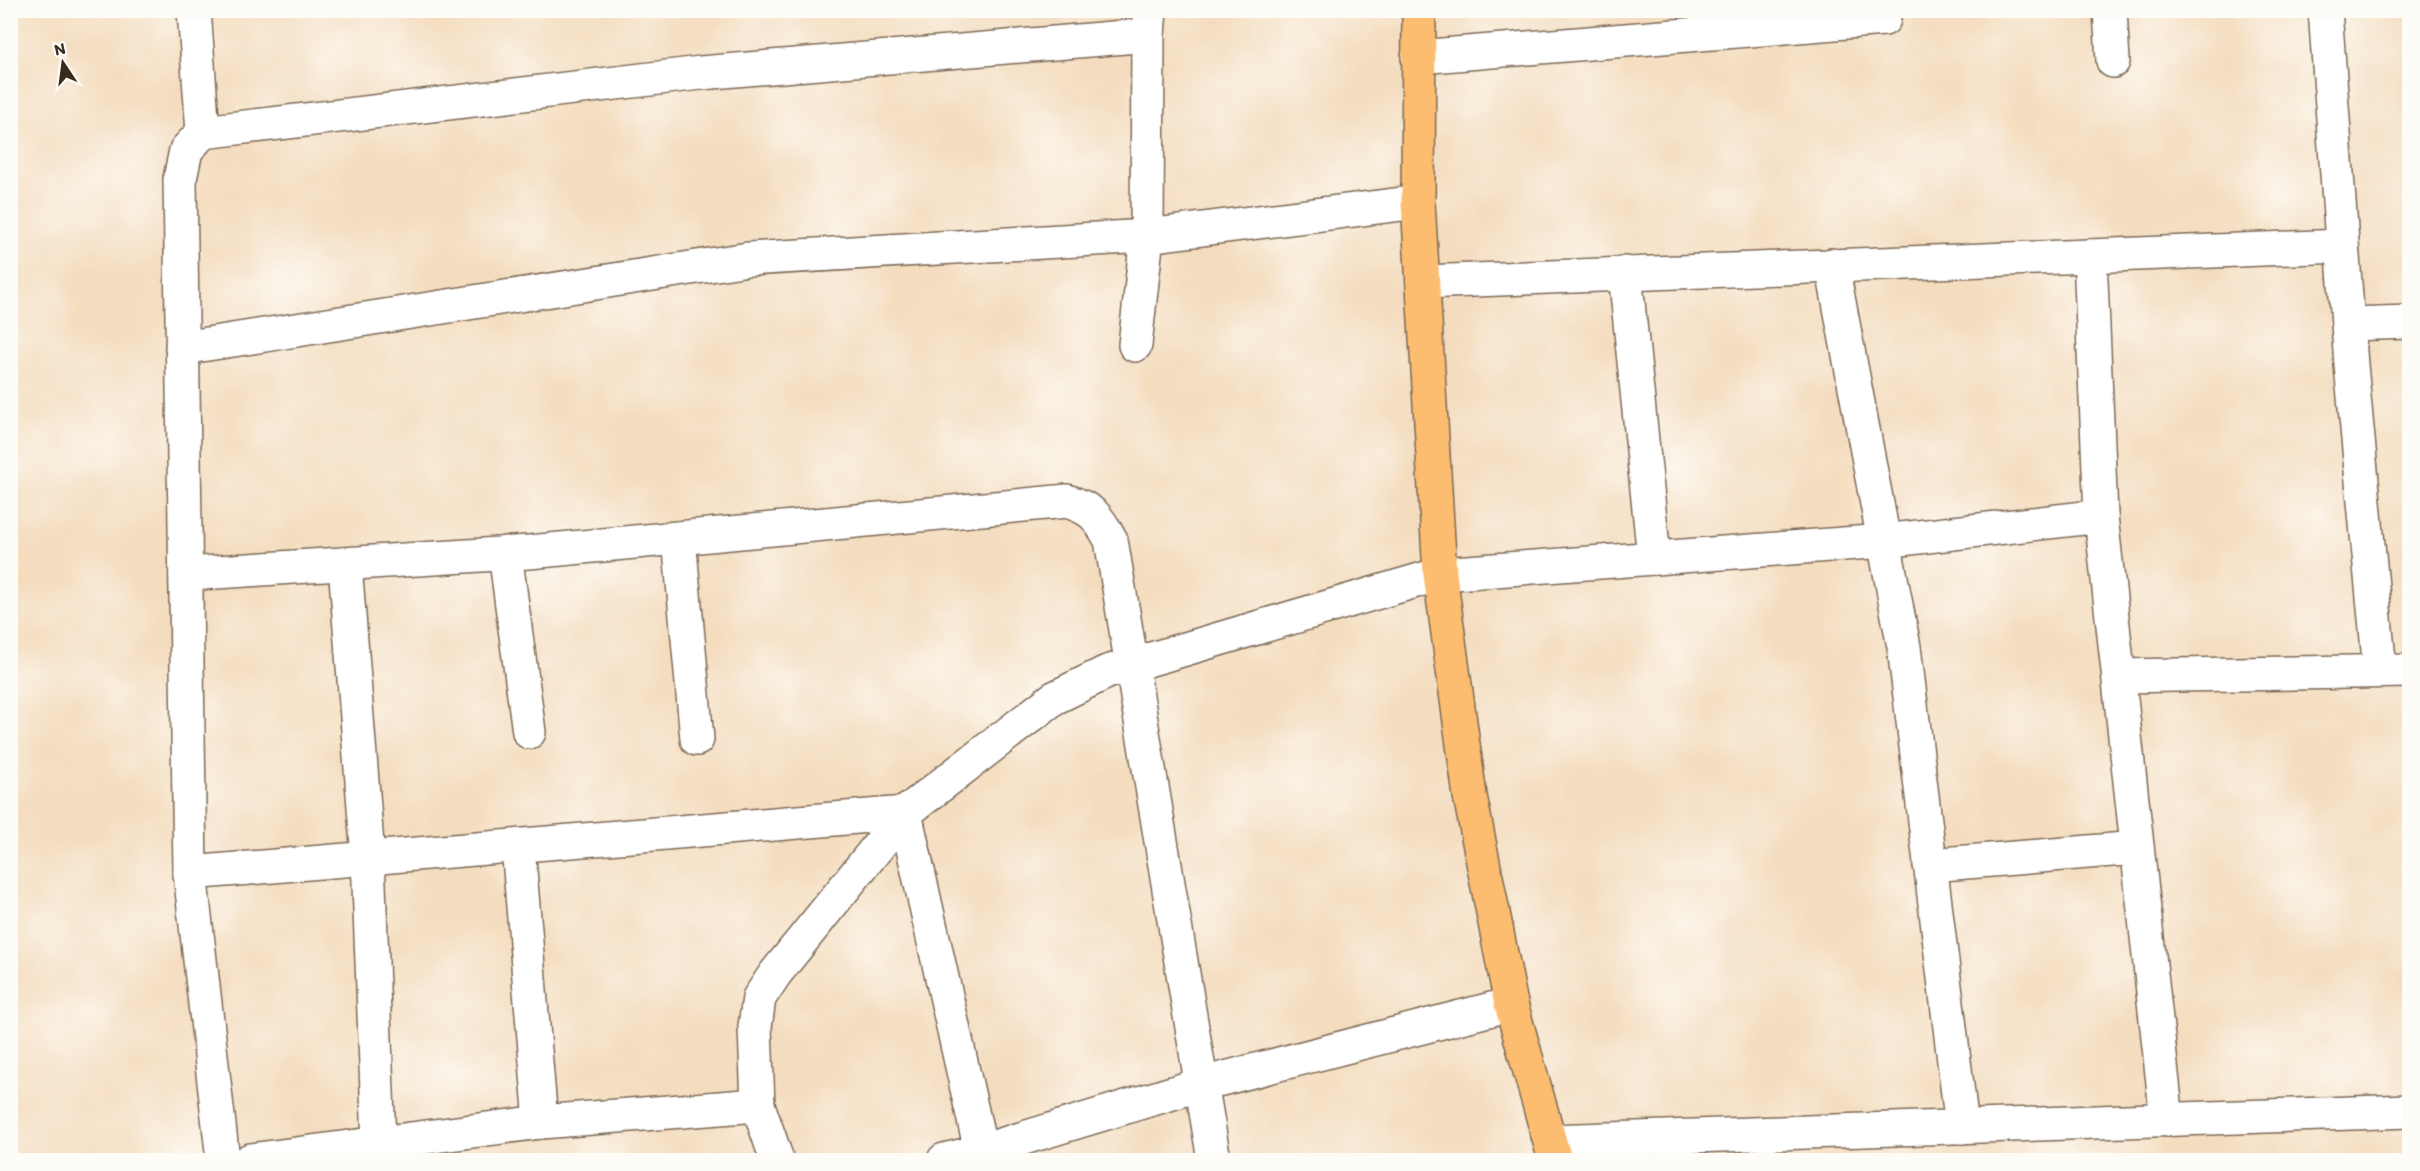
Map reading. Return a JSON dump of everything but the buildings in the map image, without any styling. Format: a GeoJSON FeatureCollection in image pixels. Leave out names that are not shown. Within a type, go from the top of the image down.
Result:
{"type":"FeatureCollection","features":[{"type":"Feature","properties":{"kind":"main road"},"geometry":{"type":"LineString","coordinates":[[1419,10],[1418,202],[1440,574],[1470,796],[1511,1004],[1552,1151]]}},
{"type":"Feature","properties":{"kind":"street"},"geometry":{"type":"LineString","coordinates":[[194,10],[203,132]]}},
{"type":"Feature","properties":{"kind":"street"},"geometry":{"type":"LineString","coordinates":[[1418,57],[1884,19],[1884,10]]}},
{"type":"Feature","properties":{"kind":"street"},"geometry":{"type":"LineString","coordinates":[[2110,10],[2113,61]]}},
{"type":"Feature","properties":{"kind":"street"},"geometry":{"type":"LineString","coordinates":[[2118,676],[2395,671],[2348,324],[2325,10]]}},
{"type":"Feature","properties":{"kind":"street"},"geometry":{"type":"LineString","coordinates":[[223,1161],[190,873],[180,179],[186,150],[203,132],[1149,23],[1148,236],[1135,345]]}},
{"type":"Feature","properties":{"kind":"street"},"geometry":{"type":"LineString","coordinates":[[183,348],[748,259],[1148,236],[1418,202]]}},
{"type":"Feature","properties":{"kind":"street"},"geometry":{"type":"LineString","coordinates":[[1423,282],[2342,246]]}},
{"type":"Feature","properties":{"kind":"street"},"geometry":{"type":"LineString","coordinates":[[2090,256],[2101,516],[2167,1120]]}},
{"type":"Feature","properties":{"kind":"street"},"geometry":{"type":"LineString","coordinates":[[1832,265],[1904,647],[1962,1127]]}},
{"type":"Feature","properties":{"kind":"street"},"geometry":{"type":"LineString","coordinates":[[1625,273],[1654,558]]}},
{"type":"Feature","properties":{"kind":"street"},"geometry":{"type":"LineString","coordinates":[[2348,324],[2409,322]]}},
{"type":"Feature","properties":{"kind":"street"},"geometry":{"type":"LineString","coordinates":[[186,574],[505,554],[1067,501],[1084,506],[1098,518],[1111,540],[1214,1161]]}},
{"type":"Feature","properties":{"kind":"street"},"geometry":{"type":"LineString","coordinates":[[777,1161],[758,1105],[755,1027],[759,998],[781,965],[905,813],[1054,698],[1107,672],[1440,574],[1884,541],[2101,516]]}},
{"type":"Feature","properties":{"kind":"street"},"geometry":{"type":"LineString","coordinates":[[679,538],[697,739]]}},
{"type":"Feature","properties":{"kind":"street"},"geometry":{"type":"LineString","coordinates":[[505,554],[529,732]]}},
{"type":"Feature","properties":{"kind":"street"},"geometry":{"type":"LineString","coordinates":[[345,564],[368,858],[379,1143]]}},
{"type":"Feature","properties":{"kind":"street"},"geometry":{"type":"LineString","coordinates":[[190,873],[905,813]]}},
{"type":"Feature","properties":{"kind":"street"},"geometry":{"type":"LineString","coordinates":[[905,813],[981,1151]]}},
{"type":"Feature","properties":{"kind":"street"},"geometry":{"type":"LineString","coordinates":[[518,846],[541,1122]]}},
{"type":"Feature","properties":{"kind":"street"},"geometry":{"type":"LineString","coordinates":[[1930,865],[2137,848]]}},
{"type":"Feature","properties":{"kind":"street"},"geometry":{"type":"LineString","coordinates":[[944,1161],[1202,1084],[1511,1004]]}},
{"type":"Feature","properties":{"kind":"street"},"geometry":{"type":"LineString","coordinates":[[250,1161],[541,1122],[758,1105]]}},
{"type":"Feature","properties":{"kind":"street"},"geometry":{"type":"LineString","coordinates":[[1552,1151],[1962,1127],[2409,1111]]}}]}
